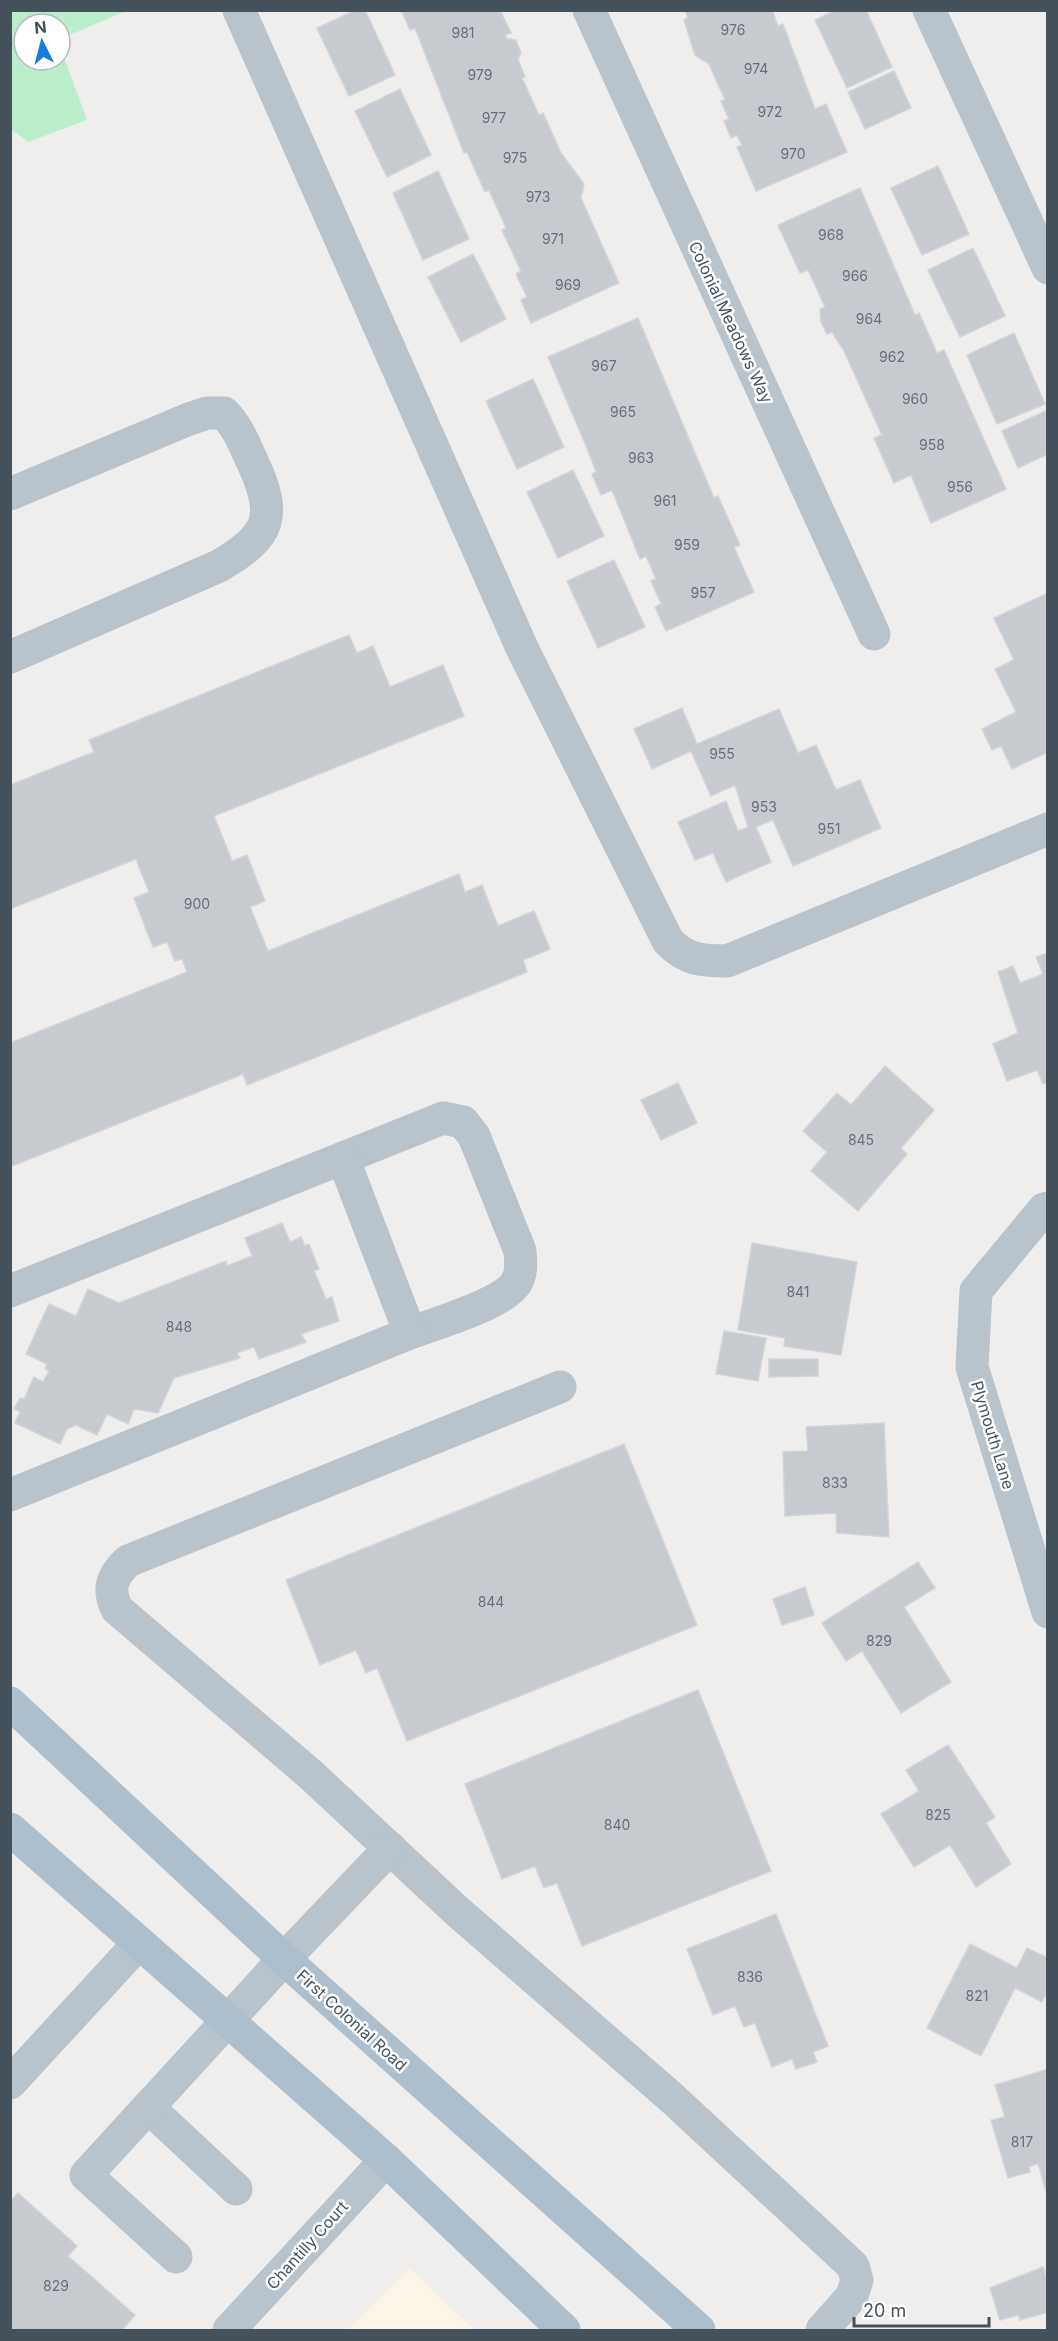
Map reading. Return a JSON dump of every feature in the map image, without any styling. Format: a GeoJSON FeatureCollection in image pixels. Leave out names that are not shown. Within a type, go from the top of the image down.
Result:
{"type":"FeatureCollection","features":[{"type":"Feature","properties":{"kind":"main road","name":"First Colonial Road"},"geometry":{"type":"LineString","coordinates":[[10,1703],[284,1959],[699,2331]]}},
{"type":"Feature","properties":{"kind":"main road"},"geometry":{"type":"LineString","coordinates":[[10,1829],[386,2160],[564,2331]]}},
{"type":"Feature","properties":{"kind":"street"},"geometry":{"type":"LineString","coordinates":[[239,10],[522,648],[668,941],[678,951],[702,961],[727,961],[1047,828]]}},
{"type":"Feature","properties":{"kind":"street","name":"Colonial Meadows Way"},"geometry":{"type":"LineString","coordinates":[[589,10],[874,634]]}},
{"type":"Feature","properties":{"kind":"street"},"geometry":{"type":"LineString","coordinates":[[929,10],[1047,268]]}},
{"type":"Feature","properties":{"kind":"street"},"geometry":{"type":"LineString","coordinates":[[10,494],[189,419],[207,413],[224,413],[235,424],[262,483],[267,509],[261,534],[245,551],[219,566],[10,657]]}},
{"type":"Feature","properties":{"kind":"street"},"geometry":{"type":"LineString","coordinates":[[10,1292],[443,1118],[463,1122],[474,1136],[519,1251],[521,1269],[515,1285],[494,1301],[10,1495]]}},
{"type":"Feature","properties":{"kind":"street"},"geometry":{"type":"LineString","coordinates":[[344,1158],[410,1333]]}},
{"type":"Feature","properties":{"kind":"street","name":"Plymouth Lane"},"geometry":{"type":"LineString","coordinates":[[1047,1208],[976,1291],[972,1367],[1047,1612]]}},
{"type":"Feature","properties":{"kind":"street"},"geometry":{"type":"LineString","coordinates":[[560,1387],[128,1561],[114,1574],[111,1597],[117,1609],[309,1774],[458,1912],[673,2099],[853,2266],[857,2280],[852,2296],[822,2331]]}},
{"type":"Feature","properties":{"kind":"street"},"geometry":{"type":"LineString","coordinates":[[176,2257],[86,2175],[284,1959],[390,1848]]}},
{"type":"Feature","properties":{"kind":"street"},"geometry":{"type":"LineString","coordinates":[[10,2083],[139,1943]]}},
{"type":"Feature","properties":{"kind":"street"},"geometry":{"type":"LineString","coordinates":[[148,2107],[236,2188]]}},
{"type":"Feature","properties":{"kind":"street","name":"Chantilly Court"},"geometry":{"type":"LineString","coordinates":[[229,2331],[386,2160]]}},
{"type":"Feature","properties":{"kind":"shaded area"},"geometry":{"type":"Polygon","coordinates":[[[410,2269],[474,2330],[348,2330],[410,2269]]]}},
{"type":"Feature","properties":{"kind":"green space"},"geometry":{"type":"Polygon","coordinates":[[[11,10],[126,11],[72,34],[72,12],[12,12],[12,72],[69,72],[87,120],[28,142],[11,129],[11,10]]]}},
{"type":"Feature","properties":{"kind":"building"},"geometry":{"type":"Polygon","coordinates":[[[356,10],[365,10],[395,75],[349,96],[317,28],[356,10]]]}},
{"type":"Feature","properties":{"kind":"building"},"geometry":{"type":"Polygon","coordinates":[[[401,10],[500,10],[511,33],[505,35],[507,39],[516,40],[521,53],[518,59],[525,77],[522,78],[539,115],[543,113],[561,153],[584,184],[581,198],[619,283],[531,323],[521,300],[527,297],[516,274],[521,271],[502,230],[506,228],[489,190],[485,192],[467,152],[464,153],[415,28],[410,30],[401,10]]]}},
{"type":"Feature","properties":{"kind":"building"},"geometry":{"type":"Polygon","coordinates":[[[685,10],[772,10],[778,26],[783,24],[815,109],[826,104],[847,152],[756,191],[737,147],[742,145],[737,135],[731,138],[724,121],[729,119],[721,101],[725,100],[709,64],[695,55],[684,20],[688,18],[685,10]]]}},
{"type":"Feature","properties":{"kind":"building"},"geometry":{"type":"Polygon","coordinates":[[[836,10],[866,10],[892,67],[847,88],[815,20],[836,10]]]}},
{"type":"Feature","properties":{"kind":"building"},"geometry":{"type":"Polygon","coordinates":[[[894,71],[911,108],[865,129],[848,92],[894,71]]]}},
{"type":"Feature","properties":{"kind":"building"},"geometry":{"type":"Polygon","coordinates":[[[400,89],[431,155],[387,177],[355,111],[400,89]]]}},
{"type":"Feature","properties":{"kind":"building"},"geometry":{"type":"Polygon","coordinates":[[[938,166],[969,234],[922,255],[891,188],[938,166]]]}},
{"type":"Feature","properties":{"kind":"building"},"geometry":{"type":"Polygon","coordinates":[[[438,171],[469,239],[423,260],[393,193],[438,171]]]}},
{"type":"Feature","properties":{"kind":"building"},"geometry":{"type":"Polygon","coordinates":[[[860,188],[915,315],[919,313],[937,353],[944,350],[1006,489],[931,523],[911,475],[894,483],[874,438],[882,435],[844,351],[832,332],[827,334],[821,322],[820,309],[825,307],[808,270],[800,273],[778,225],[860,188]]]}},
{"type":"Feature","properties":{"kind":"building"},"geometry":{"type":"Polygon","coordinates":[[[973,248],[1005,316],[960,337],[928,270],[973,248]]]}},
{"type":"Feature","properties":{"kind":"building"},"geometry":{"type":"Polygon","coordinates":[[[473,254],[506,319],[461,342],[428,277],[473,254]]]}},
{"type":"Feature","properties":{"kind":"building"},"geometry":{"type":"Polygon","coordinates":[[[638,318],[714,498],[718,496],[740,545],[734,547],[754,592],[666,631],[655,607],[661,604],[651,581],[656,579],[646,556],[640,559],[612,490],[601,495],[592,474],[596,472],[587,448],[548,357],[638,318]]]}},
{"type":"Feature","properties":{"kind":"building"},"geometry":{"type":"Polygon","coordinates":[[[1014,333],[1045,404],[997,424],[967,355],[1014,333]]]}},
{"type":"Feature","properties":{"kind":"building"},"geometry":{"type":"Polygon","coordinates":[[[533,379],[564,447],[517,469],[486,401],[533,379]]]}},
{"type":"Feature","properties":{"kind":"building"},"geometry":{"type":"Polygon","coordinates":[[[1048,410],[1048,454],[1018,468],[1002,431],[1048,410]]]}},
{"type":"Feature","properties":{"kind":"building"},"geometry":{"type":"Polygon","coordinates":[[[573,470],[604,536],[558,558],[527,492],[573,470]]]}},
{"type":"Feature","properties":{"kind":"building"},"geometry":{"type":"Polygon","coordinates":[[[614,560],[645,627],[598,648],[567,581],[614,560]]]}},
{"type":"Feature","properties":{"kind":"building"},"geometry":{"type":"Polygon","coordinates":[[[1048,593],[1048,752],[1012,769],[1001,746],[992,750],[982,729],[1016,712],[995,669],[1014,660],[994,618],[1048,593]]]}},
{"type":"Feature","properties":{"kind":"building"},"geometry":{"type":"Polygon","coordinates":[[[349,635],[357,653],[373,646],[390,687],[443,665],[464,716],[214,816],[232,861],[247,855],[265,901],[250,907],[268,951],[459,874],[465,892],[482,885],[498,926],[534,911],[550,949],[523,960],[527,972],[247,1085],[243,1074],[10,1167],[10,1043],[187,972],[182,959],[175,961],[167,942],[153,947],[134,898],[149,892],[136,859],[10,909],[10,785],[94,752],[89,740],[349,635]]]}},
{"type":"Feature","properties":{"kind":"building"},"geometry":{"type":"Polygon","coordinates":[[[682,708],[697,744],[779,709],[798,753],[816,745],[836,790],[860,780],[881,828],[793,866],[773,820],[756,827],[771,862],[726,882],[713,853],[695,860],[678,822],[726,801],[738,831],[748,827],[735,785],[711,796],[691,751],[652,769],[634,729],[682,708]]]}},
{"type":"Feature","properties":{"kind":"building"},"geometry":{"type":"Polygon","coordinates":[[[1048,953],[1048,1082],[1043,1084],[1037,1070],[1007,1081],[993,1044],[1018,1033],[998,972],[1013,966],[1020,983],[1043,974],[1036,957],[1048,953]]]}},
{"type":"Feature","properties":{"kind":"building"},"geometry":{"type":"Polygon","coordinates":[[[885,1066],[934,1110],[901,1148],[907,1154],[858,1211],[811,1171],[827,1152],[803,1131],[837,1093],[851,1105],[885,1066]]]}},
{"type":"Feature","properties":{"kind":"building"},"geometry":{"type":"Polygon","coordinates":[[[678,1083],[697,1123],[661,1140],[641,1100],[678,1083]]]}},
{"type":"Feature","properties":{"kind":"building"},"geometry":{"type":"Polygon","coordinates":[[[282,1223],[290,1242],[301,1237],[305,1246],[309,1244],[319,1269],[314,1271],[326,1299],[332,1297],[339,1321],[301,1334],[306,1342],[259,1359],[254,1347],[237,1353],[240,1358],[174,1378],[158,1413],[134,1409],[128,1424],[107,1414],[97,1435],[76,1425],[67,1429],[60,1444],[15,1423],[20,1412],[14,1409],[20,1398],[24,1399],[34,1377],[43,1382],[49,1371],[45,1369],[47,1364],[26,1354],[49,1304],[76,1316],[88,1289],[119,1303],[226,1261],[227,1266],[252,1256],[245,1238],[282,1223]]]}},
{"type":"Feature","properties":{"kind":"building"},"geometry":{"type":"Polygon","coordinates":[[[752,1243],[857,1262],[841,1355],[784,1346],[785,1338],[738,1330],[752,1243]]]}},
{"type":"Feature","properties":{"kind":"building"},"geometry":{"type":"Polygon","coordinates":[[[724,1331],[766,1338],[758,1381],[716,1374],[724,1331]]]}},
{"type":"Feature","properties":{"kind":"building"},"geometry":{"type":"Polygon","coordinates":[[[769,1359],[818,1359],[818,1376],[769,1377],[769,1359]]]}},
{"type":"Feature","properties":{"kind":"building"},"geometry":{"type":"Polygon","coordinates":[[[884,1423],[889,1537],[837,1533],[836,1513],[785,1516],[783,1452],[808,1451],[806,1427],[884,1423]]]}},
{"type":"Feature","properties":{"kind":"building"},"geometry":{"type":"Polygon","coordinates":[[[624,1444],[697,1625],[407,1741],[377,1668],[366,1673],[356,1650],[320,1665],[286,1580],[624,1444]]]}},
{"type":"Feature","properties":{"kind":"building"},"geometry":{"type":"Polygon","coordinates":[[[918,1562],[935,1588],[904,1607],[951,1682],[901,1713],[862,1651],[846,1661],[822,1623],[918,1562]]]}},
{"type":"Feature","properties":{"kind":"building"},"geometry":{"type":"Polygon","coordinates":[[[805,1587],[814,1615],[782,1625],[773,1599],[805,1587]]]}},
{"type":"Feature","properties":{"kind":"building"},"geometry":{"type":"Polygon","coordinates":[[[698,1690],[771,1871],[582,1946],[557,1883],[544,1888],[535,1866],[502,1879],[465,1784],[698,1690]]]}},
{"type":"Feature","properties":{"kind":"building"},"geometry":{"type":"Polygon","coordinates":[[[948,1745],[995,1817],[986,1823],[1011,1864],[976,1887],[950,1845],[914,1867],[881,1814],[919,1791],[906,1770],[948,1745]]]}},
{"type":"Feature","properties":{"kind":"building"},"geometry":{"type":"Polygon","coordinates":[[[776,1914],[828,2046],[813,2052],[817,2062],[796,2069],[792,2059],[772,2067],[755,2023],[744,2027],[735,2006],[713,2015],[687,1949],[776,1914]]]}},
{"type":"Feature","properties":{"kind":"building"},"geometry":{"type":"Polygon","coordinates":[[[970,1944],[1017,1968],[1027,1948],[1048,1958],[1048,1990],[1042,2002],[1015,1988],[981,2056],[927,2028],[970,1944]]]}},
{"type":"Feature","properties":{"kind":"building"},"geometry":{"type":"Polygon","coordinates":[[[1048,2069],[1047,2195],[1038,2163],[1029,2167],[1030,2172],[1008,2178],[991,2120],[1005,2117],[995,2085],[1048,2069]]]}},
{"type":"Feature","properties":{"kind":"building"},"geometry":{"type":"Polygon","coordinates":[[[18,2193],[77,2246],[68,2256],[135,2315],[122,2330],[10,2330],[10,2202],[18,2193]]]}},
{"type":"Feature","properties":{"kind":"building"},"geometry":{"type":"Polygon","coordinates":[[[1043,2267],[1048,2282],[1048,2312],[1020,2320],[1018,2315],[1000,2320],[990,2288],[1043,2267]]]}}]}
